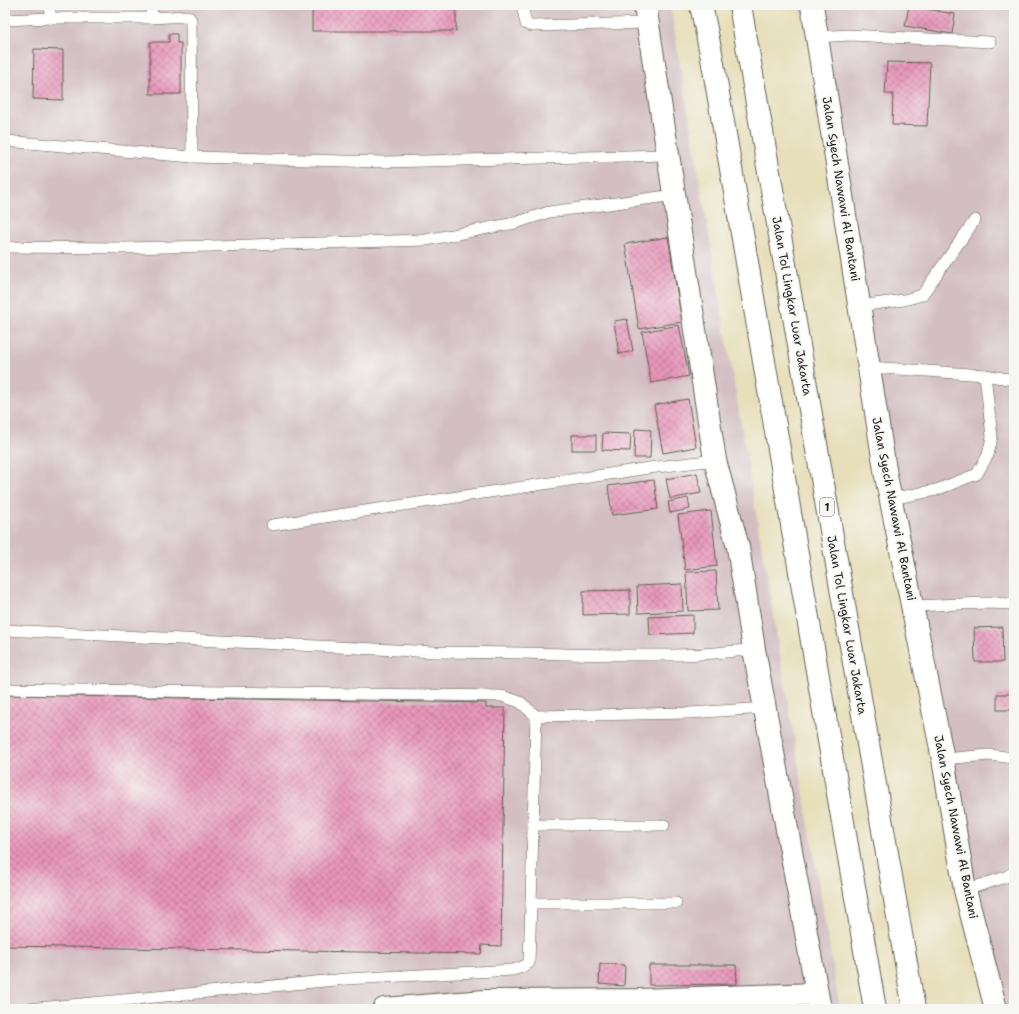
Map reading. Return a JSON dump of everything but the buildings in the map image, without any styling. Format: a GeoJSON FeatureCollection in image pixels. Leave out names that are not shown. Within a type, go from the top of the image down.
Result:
{"type":"FeatureCollection","features":[{"type":"Feature","properties":{"kind":"main road"},"geometry":{"type":"LineString","coordinates":[[701,5],[713,66],[874,1009]]}},
{"type":"Feature","properties":{"kind":"main road","name":"Jalan Tol Lingkar Luar Jakarta"},"geometry":{"type":"LineString","coordinates":[[740,5],[914,1009]]}},
{"type":"Feature","properties":{"kind":"main road","name":"Jalan Syech Nawawi Al Bantani"},"geometry":{"type":"LineString","coordinates":[[812,5],[890,499],[944,759],[965,890],[996,1009]]}},
{"type":"Feature","properties":{"kind":"main road"},"geometry":{"type":"LineString","coordinates":[[384,1009],[485,1001],[818,1001],[766,708],[754,649],[738,547],[715,460],[646,14]]}},
{"type":"Feature","properties":{"kind":"lane"},"geometry":{"type":"LineString","coordinates":[[50,5],[50,18]]}},
{"type":"Feature","properties":{"kind":"lane"},"geometry":{"type":"LineString","coordinates":[[152,5],[152,18]]}},
{"type":"Feature","properties":{"kind":"lane"},"geometry":{"type":"LineString","coordinates":[[522,5],[526,24],[531,26],[646,14]]}},
{"type":"Feature","properties":{"kind":"lane"},"geometry":{"type":"LineString","coordinates":[[5,20],[50,18],[189,17],[191,20],[192,157]]}},
{"type":"Feature","properties":{"kind":"lane"},"geometry":{"type":"LineString","coordinates":[[817,37],[849,35],[990,42]]}},
{"type":"Feature","properties":{"kind":"lane"},"geometry":{"type":"LineString","coordinates":[[5,141],[192,157],[384,162],[668,154]]}},
{"type":"Feature","properties":{"kind":"lane"},"geometry":{"type":"LineString","coordinates":[[5,247],[124,248],[426,240],[515,223],[549,212],[675,195]]}},
{"type":"Feature","properties":{"kind":"lane"},"geometry":{"type":"LineString","coordinates":[[859,306],[904,300],[922,295],[975,220]]}},
{"type":"Feature","properties":{"kind":"lane"},"geometry":{"type":"LineString","coordinates":[[869,367],[985,376],[1014,380]]}},
{"type":"Feature","properties":{"kind":"lane"},"geometry":{"type":"LineString","coordinates":[[890,499],[936,490],[977,474],[988,455],[992,437],[985,376]]}},
{"type":"Feature","properties":{"kind":"lane"},"geometry":{"type":"LineString","coordinates":[[272,525],[649,468],[715,460]]}},
{"type":"Feature","properties":{"kind":"lane"},"geometry":{"type":"LineString","coordinates":[[912,606],[986,603],[1014,604]]}},
{"type":"Feature","properties":{"kind":"lane"},"geometry":{"type":"LineString","coordinates":[[5,630],[434,652],[675,655],[707,654],[754,649]]}},
{"type":"Feature","properties":{"kind":"lane"},"geometry":{"type":"LineString","coordinates":[[5,689],[502,696],[520,702],[536,716],[693,713],[766,708]]}},
{"type":"Feature","properties":{"kind":"lane"},"geometry":{"type":"LineString","coordinates":[[28,1009],[346,979],[513,970],[529,963],[536,716]]}},
{"type":"Feature","properties":{"kind":"lane"},"geometry":{"type":"LineString","coordinates":[[944,759],[989,755],[1014,758]]}},
{"type":"Feature","properties":{"kind":"lane"},"geometry":{"type":"LineString","coordinates":[[533,825],[664,825]]}},
{"type":"Feature","properties":{"kind":"lane"},"geometry":{"type":"LineString","coordinates":[[965,890],[1006,877],[1014,872]]}},
{"type":"Feature","properties":{"kind":"lane"},"geometry":{"type":"LineString","coordinates":[[531,903],[676,903]]}},
{"type":"Feature","properties":{"kind":"shaded area"},"geometry":{"type":"Polygon","coordinates":[[[5,5],[670,5],[840,1009],[5,1009],[5,5]]]}},
{"type":"Feature","properties":{"kind":"shaded area"},"geometry":{"type":"Polygon","coordinates":[[[800,5],[1014,5],[1014,1009],[998,1009],[800,5]]]}}]}
